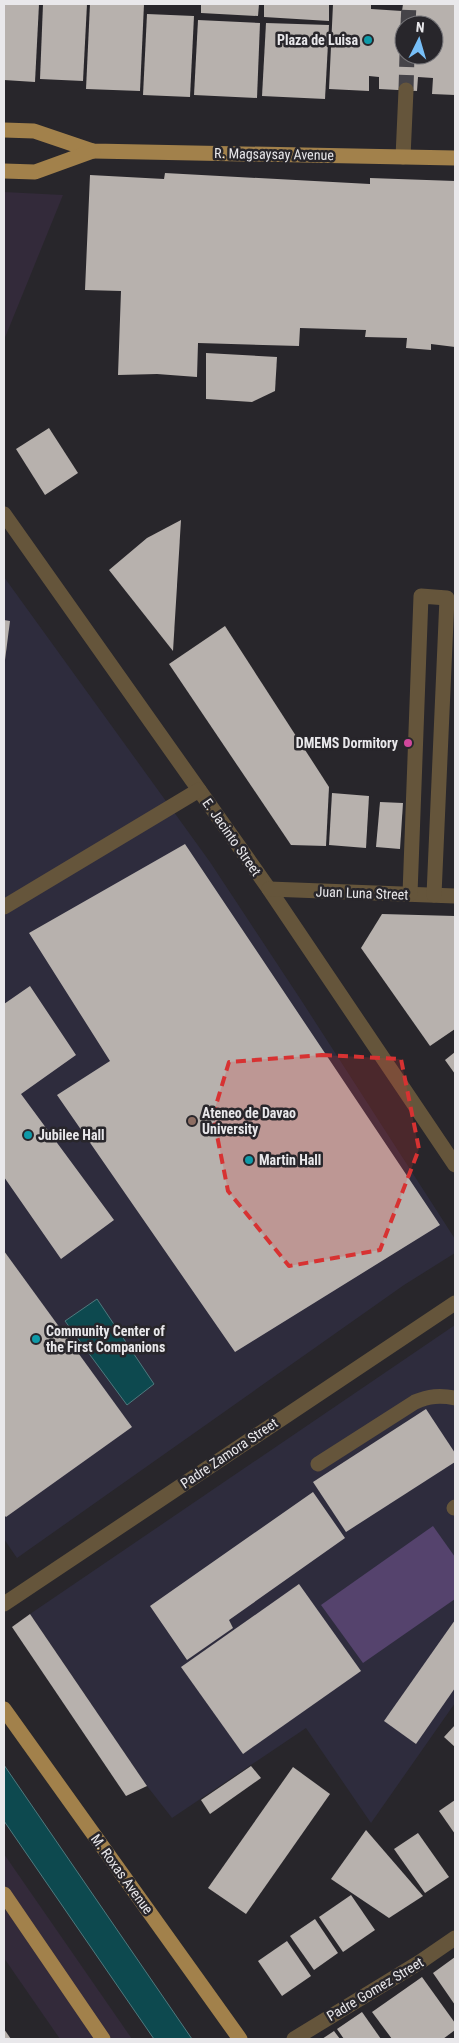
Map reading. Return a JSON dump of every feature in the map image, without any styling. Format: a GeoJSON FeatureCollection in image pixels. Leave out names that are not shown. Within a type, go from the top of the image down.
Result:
{"type":"FeatureCollection","features":[{"type":"Feature","properties":{"kind":"main road","name":"R. Magsaysay Avenue"},"geometry":{"type":"LineString","coordinates":[[4,130],[34,131],[93,151],[455,158]]}},
{"type":"Feature","properties":{"kind":"main road","name":"R. Magsaysay Avenue"},"geometry":{"type":"LineString","coordinates":[[4,171],[35,172],[93,151]]}},
{"type":"Feature","properties":{"kind":"main road","name":"M. Roxas Avenue"},"geometry":{"type":"LineString","coordinates":[[4,1709],[240,2039]]}},
{"type":"Feature","properties":{"kind":"main road"},"geometry":{"type":"LineString","coordinates":[[4,1894],[103,2039]]}},
{"type":"Feature","properties":{"kind":"street"},"geometry":{"type":"LineString","coordinates":[[403,157],[406,90]]}},
{"type":"Feature","properties":{"kind":"street","name":"E. Jacinto Street"},"geometry":{"type":"LineString","coordinates":[[4,514],[269,889],[455,1164]]}},
{"type":"Feature","properties":{"kind":"street"},"geometry":{"type":"LineString","coordinates":[[410,894],[421,596],[447,598],[434,895]]}},
{"type":"Feature","properties":{"kind":"street"},"geometry":{"type":"LineString","coordinates":[[4,907],[199,790]]}},
{"type":"Feature","properties":{"kind":"street","name":"Juan Luna Street"},"geometry":{"type":"LineString","coordinates":[[269,889],[455,896]]}},
{"type":"Feature","properties":{"kind":"street","name":"Padre Zamora Street"},"geometry":{"type":"LineString","coordinates":[[4,1604],[455,1303]]}},
{"type":"Feature","properties":{"kind":"street"},"geometry":{"type":"LineString","coordinates":[[318,1464],[415,1402],[427,1397],[440,1395],[455,1398]]}},
{"type":"Feature","properties":{"kind":"street","name":"Padre Gomez Street"},"geometry":{"type":"LineString","coordinates":[[294,2039],[420,1962],[455,1938]]}},
{"type":"Feature","properties":{"kind":"highlighted area"},"geometry":{"type":"Polygon","coordinates":[[[322,1055],[401,1059],[419,1149],[380,1250],[289,1266],[228,1191],[213,1115],[229,1062],[322,1055]]]}},
{"type":"Feature","properties":{"kind":"shaded area"},"geometry":{"type":"Polygon","coordinates":[[[4,192],[63,195],[4,340],[4,192]]]}},
{"type":"Feature","properties":{"kind":"shaded area","name":"Ateneo de Davao University"},"geometry":{"type":"Polygon","coordinates":[[[4,577],[210,862],[455,1239],[455,1253],[404,1285],[17,1558],[4,1539],[4,577]]]}},
{"type":"Feature","properties":{"kind":"shaded area"},"geometry":{"type":"Polygon","coordinates":[[[455,1325],[455,1703],[371,1823],[306,1728],[172,1818],[147,1786],[30,1614],[455,1325]]]}},
{"type":"Feature","properties":{"kind":"shaded area"},"geometry":{"type":"Polygon","coordinates":[[[433,1526],[455,1557],[455,1599],[363,1663],[321,1605],[433,1526]]]}},
{"type":"Feature","properties":{"kind":"shaded area"},"geometry":{"type":"Polygon","coordinates":[[[4,1854],[132,2039],[60,2039],[4,1958],[4,1854]]]}},
{"type":"Feature","properties":{"kind":"water"},"geometry":{"type":"Polygon","coordinates":[[[97,1299],[154,1384],[127,1405],[65,1321],[97,1299]]]}},
{"type":"Feature","properties":{"kind":"water"},"geometry":{"type":"Polygon","coordinates":[[[4,1765],[192,2039],[154,2039],[4,1821],[4,1765]]]}},
{"type":"Feature","properties":{"kind":"building"},"geometry":{"type":"Polygon","coordinates":[[[4,4],[39,4],[35,82],[4,80],[4,4]]]}},
{"type":"Feature","properties":{"kind":"building"},"geometry":{"type":"Polygon","coordinates":[[[43,4],[87,4],[83,81],[40,79],[43,4]]]}},
{"type":"Feature","properties":{"kind":"building"},"geometry":{"type":"Polygon","coordinates":[[[90,4],[144,4],[140,91],[86,89],[90,4]]]}},
{"type":"Feature","properties":{"kind":"building"},"geometry":{"type":"Polygon","coordinates":[[[201,4],[259,4],[258,16],[201,13],[201,4]]]}},
{"type":"Feature","properties":{"kind":"building"},"geometry":{"type":"Polygon","coordinates":[[[264,4],[329,4],[329,21],[264,17],[264,4]]]}},
{"type":"Feature","properties":{"kind":"building","name":"Plaza de Luisa"},"geometry":{"type":"Polygon","coordinates":[[[333,4],[371,4],[371,9],[402,11],[403,4],[455,4],[455,95],[432,94],[433,78],[418,77],[417,91],[379,89],[379,77],[369,76],[369,91],[329,89],[333,4]]]}},
{"type":"Feature","properties":{"kind":"building"},"geometry":{"type":"Polygon","coordinates":[[[147,14],[194,16],[190,97],[143,95],[147,14]]]}},
{"type":"Feature","properties":{"kind":"building"},"geometry":{"type":"Polygon","coordinates":[[[198,20],[260,23],[257,98],[194,95],[198,20]]]}},
{"type":"Feature","properties":{"kind":"building"},"geometry":{"type":"Polygon","coordinates":[[[266,23],[329,25],[325,99],[262,96],[266,23]]]}},
{"type":"Feature","properties":{"kind":"building"},"geometry":{"type":"Polygon","coordinates":[[[165,173],[370,184],[370,178],[455,181],[455,347],[431,344],[431,350],[406,348],[407,338],[365,337],[366,330],[300,328],[299,346],[198,343],[197,377],[157,374],[118,375],[121,291],[85,290],[90,175],[164,179],[165,173]]]}},
{"type":"Feature","properties":{"kind":"building"},"geometry":{"type":"Polygon","coordinates":[[[206,353],[277,357],[275,391],[252,402],[206,399],[206,353]]]}},
{"type":"Feature","properties":{"kind":"building"},"geometry":{"type":"Polygon","coordinates":[[[49,428],[78,473],[45,495],[16,449],[49,428]]]}},
{"type":"Feature","properties":{"kind":"building"},"geometry":{"type":"Polygon","coordinates":[[[181,520],[173,651],[109,570],[147,538],[181,520]]]}},
{"type":"Feature","properties":{"kind":"building"},"geometry":{"type":"Polygon","coordinates":[[[4,620],[10,621],[5,660],[4,660],[4,620]]]}},
{"type":"Feature","properties":{"kind":"building"},"geometry":{"type":"Polygon","coordinates":[[[225,626],[329,787],[326,846],[291,845],[169,664],[225,626]]]}},
{"type":"Feature","properties":{"kind":"building"},"geometry":{"type":"Polygon","coordinates":[[[332,793],[369,796],[366,848],[329,845],[332,793]]]}},
{"type":"Feature","properties":{"kind":"building"},"geometry":{"type":"Polygon","coordinates":[[[380,802],[403,803],[400,849],[376,847],[380,802]]]}},
{"type":"Feature","properties":{"kind":"building","name":"Martin Hall"},"geometry":{"type":"Polygon","coordinates":[[[185,844],[440,1225],[235,1352],[57,1095],[110,1061],[29,933],[185,844]]]}},
{"type":"Feature","properties":{"kind":"building"},"geometry":{"type":"Polygon","coordinates":[[[382,914],[455,916],[455,1029],[430,1046],[361,948],[382,914]]]}},
{"type":"Feature","properties":{"kind":"building","name":"Jubilee Hall"},"geometry":{"type":"Polygon","coordinates":[[[30,986],[76,1055],[21,1094],[114,1220],[61,1259],[4,1177],[4,1004],[30,986]]]}},
{"type":"Feature","properties":{"kind":"building"},"geometry":{"type":"Polygon","coordinates":[[[455,1052],[455,1074],[445,1060],[455,1052]]]}},
{"type":"Feature","properties":{"kind":"building","name":"Community Center of the First Companions"},"geometry":{"type":"Polygon","coordinates":[[[4,1251],[132,1427],[6,1517],[4,1515],[4,1251]]]}},
{"type":"Feature","properties":{"kind":"building"},"geometry":{"type":"Polygon","coordinates":[[[426,1409],[455,1453],[455,1462],[346,1532],[313,1482],[426,1409]]]}},
{"type":"Feature","properties":{"kind":"building"},"geometry":{"type":"Polygon","coordinates":[[[313,1492],[345,1538],[229,1620],[233,1628],[187,1660],[150,1606],[313,1492]]]}},
{"type":"Feature","properties":{"kind":"building"},"geometry":{"type":"Polygon","coordinates":[[[299,1584],[361,1671],[243,1754],[181,1667],[299,1584]]]}},
{"type":"Feature","properties":{"kind":"building"},"geometry":{"type":"Polygon","coordinates":[[[30,1614],[147,1786],[126,1796],[12,1627],[30,1614]]]}},
{"type":"Feature","properties":{"kind":"building"},"geometry":{"type":"Polygon","coordinates":[[[455,1620],[455,1688],[416,1744],[384,1721],[455,1620]]]}},
{"type":"Feature","properties":{"kind":"building"},"geometry":{"type":"Polygon","coordinates":[[[455,1725],[455,1747],[444,1737],[455,1725]]]}},
{"type":"Feature","properties":{"kind":"building"},"geometry":{"type":"Polygon","coordinates":[[[251,1766],[261,1778],[210,1814],[201,1800],[251,1766]]]}},
{"type":"Feature","properties":{"kind":"building"},"geometry":{"type":"Polygon","coordinates":[[[293,1767],[330,1794],[246,1914],[208,1888],[293,1767]]]}},
{"type":"Feature","properties":{"kind":"building"},"geometry":{"type":"Polygon","coordinates":[[[455,1800],[455,1834],[439,1811],[455,1800]]]}},
{"type":"Feature","properties":{"kind":"building"},"geometry":{"type":"Polygon","coordinates":[[[366,1830],[423,1896],[389,1918],[331,1879],[366,1830]]]}},
{"type":"Feature","properties":{"kind":"building"},"geometry":{"type":"Polygon","coordinates":[[[418,1833],[449,1877],[425,1893],[394,1849],[418,1833]]]}},
{"type":"Feature","properties":{"kind":"building"},"geometry":{"type":"Polygon","coordinates":[[[351,1895],[375,1930],[343,1952],[319,1917],[351,1895]]]}},
{"type":"Feature","properties":{"kind":"building"},"geometry":{"type":"Polygon","coordinates":[[[315,1919],[338,1953],[314,1970],[290,1936],[315,1919]]]}},
{"type":"Feature","properties":{"kind":"building"},"geometry":{"type":"Polygon","coordinates":[[[287,1941],[311,1976],[282,1996],[258,1961],[287,1941]]]}},
{"type":"Feature","properties":{"kind":"building"},"geometry":{"type":"Polygon","coordinates":[[[455,1957],[455,2005],[433,1973],[455,1957]]]}},
{"type":"Feature","properties":{"kind":"building"},"geometry":{"type":"Polygon","coordinates":[[[422,1977],[455,2023],[455,2030],[443,2039],[392,2039],[372,2012],[422,1977]]]}},
{"type":"Feature","properties":{"kind":"building"},"geometry":{"type":"Polygon","coordinates":[[[362,2012],[381,2039],[344,2039],[337,2029],[362,2012]]]}},
{"type":"Feature","properties":{"kind":"building"},"geometry":{"type":"Polygon","coordinates":[[[4,2029],[11,2039],[4,2039],[4,2029]]]}},
{"type":"Feature","properties":{"kind":"building"},"geometry":{"type":"Polygon","coordinates":[[[334,2031],[340,2039],[322,2039],[334,2031]]]}},
{"type":"Feature","properties":{"kind":"tunnel"},"geometry":{"type":"LineString","coordinates":[[408,15],[409,4]]}},
{"type":"Feature","properties":{"kind":"tunnel"},"geometry":{"type":"LineString","coordinates":[[406,90],[407,65]]}},
{"type":"Feature","properties":{"kind":"place","name":"Plaza de Luisa"},"geometry":{"type":"Point","coordinates":[368,40]}},
{"type":"Feature","properties":{"kind":"place","name":"DMEMS Dormitory"},"geometry":{"type":"Point","coordinates":[408,743]}},
{"type":"Feature","properties":{"kind":"place","name":"Ateneo de Davao University"},"geometry":{"type":"Point","coordinates":[192,1121]}},
{"type":"Feature","properties":{"kind":"place","name":"Jubilee Hall"},"geometry":{"type":"Point","coordinates":[28,1135]}},
{"type":"Feature","properties":{"kind":"place","name":"Martin Hall"},"geometry":{"type":"Point","coordinates":[249,1160]}},
{"type":"Feature","properties":{"kind":"place","name":"Community Center of the First Companions"},"geometry":{"type":"Point","coordinates":[36,1339]}}]}
